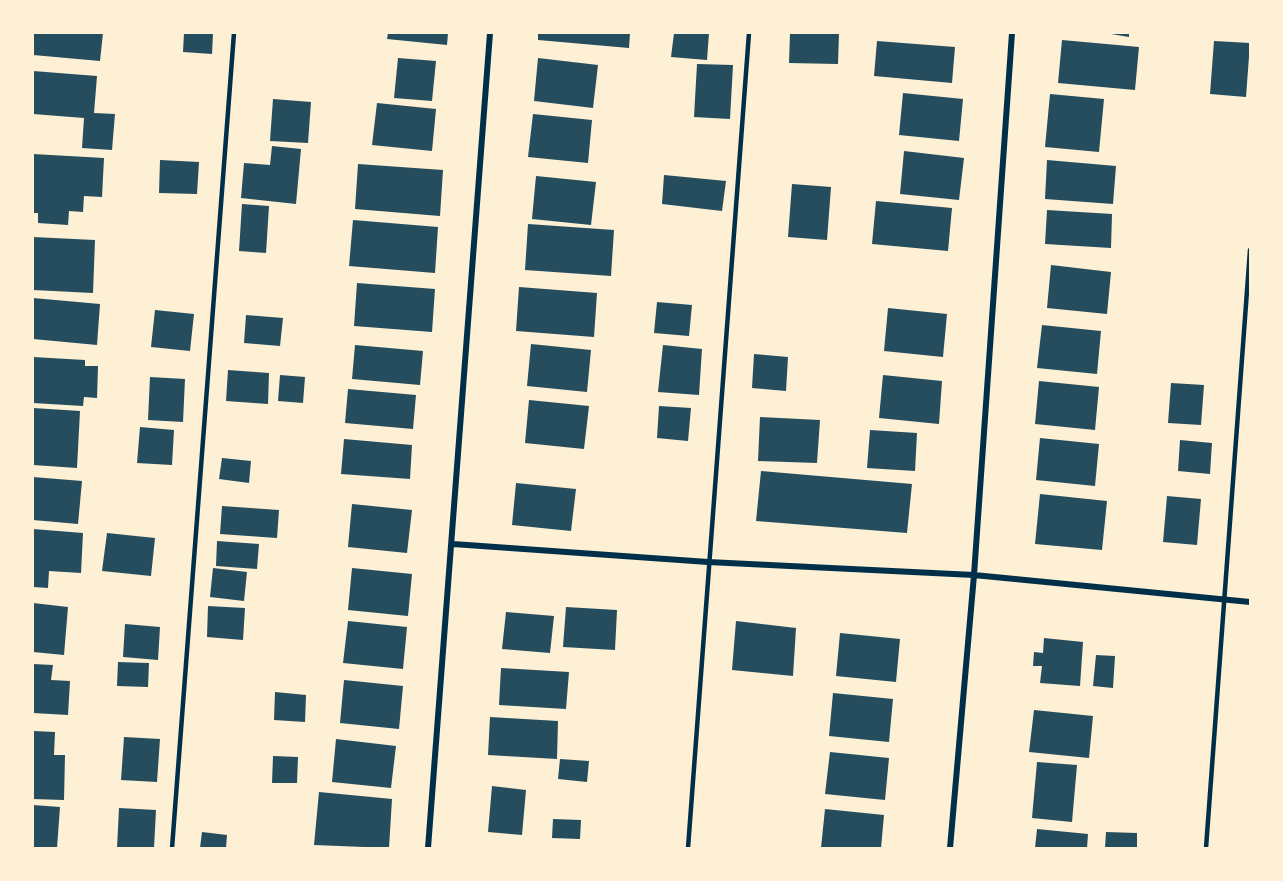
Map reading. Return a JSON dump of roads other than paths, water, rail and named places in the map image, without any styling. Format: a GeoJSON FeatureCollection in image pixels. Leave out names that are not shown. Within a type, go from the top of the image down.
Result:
{"type":"FeatureCollection","features":[{"type":"Feature","properties":{"kind":"street"},"geometry":{"type":"LineString","coordinates":[[428,848],[453,544],[490,33]]}},
{"type":"Feature","properties":{"kind":"street"},"geometry":{"type":"LineString","coordinates":[[950,848],[974,575],[1012,33]]}},
{"type":"Feature","properties":{"kind":"street"},"geometry":{"type":"LineString","coordinates":[[453,544],[708,562],[974,575],[1250,602]]}},
{"type":"Feature","properties":{"kind":"lane"},"geometry":{"type":"LineString","coordinates":[[172,848],[234,33]]}},
{"type":"Feature","properties":{"kind":"lane"},"geometry":{"type":"LineString","coordinates":[[688,848],[749,33]]}},
{"type":"Feature","properties":{"kind":"lane"},"geometry":{"type":"LineString","coordinates":[[1206,848],[1250,249]]}}]}
